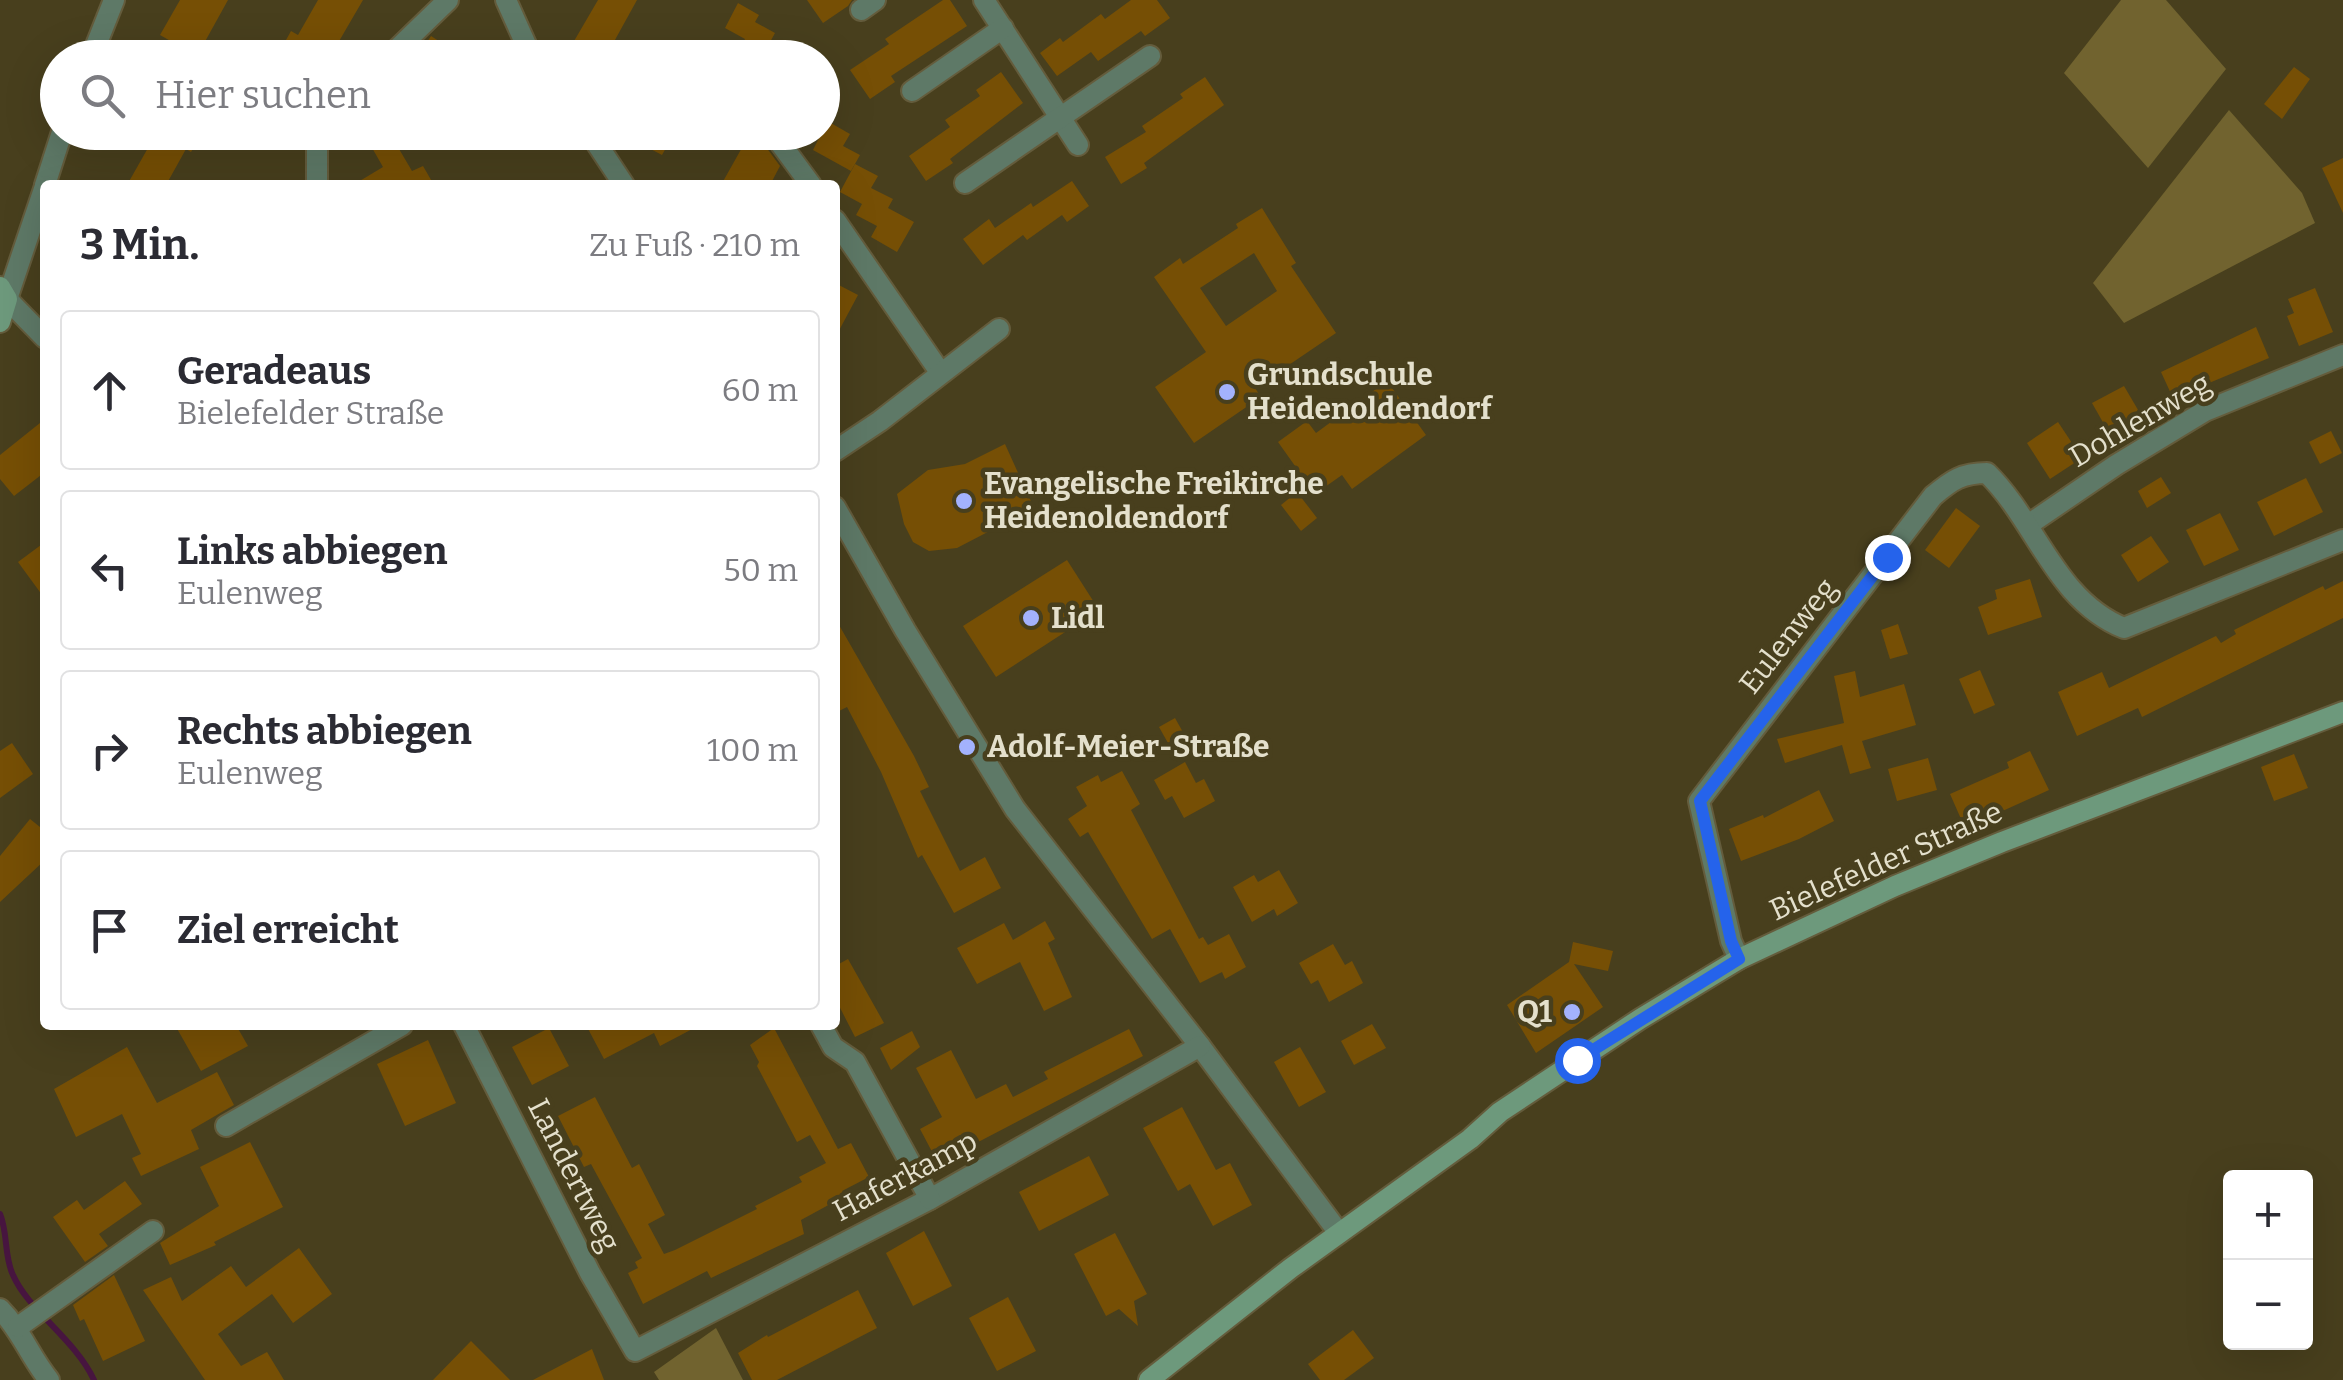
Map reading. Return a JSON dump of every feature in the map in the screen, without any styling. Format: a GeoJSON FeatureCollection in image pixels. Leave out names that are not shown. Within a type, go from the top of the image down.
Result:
{"type":"FeatureCollection","features":[{"type":"Feature","properties":{"kind":"main road"},"geometry":{"type":"LineString","coordinates":[[0,322],[4,293]]}},
{"type":"Feature","properties":{"kind":"main road","name":"Bielefelder Straße"},"geometry":{"type":"LineString","coordinates":[[1149,1380],[1470,1139],[1500,1112],[1739,959],[1895,886],[2002,842],[2343,712]]}},
{"type":"Feature","properties":{"kind":"street"},"geometry":{"type":"LineString","coordinates":[[98,40],[114,0]]}},
{"type":"Feature","properties":{"kind":"street"},"geometry":{"type":"LineString","coordinates":[[407,40],[448,0]]}},
{"type":"Feature","properties":{"kind":"street"},"geometry":{"type":"LineString","coordinates":[[506,0],[524,40]]}},
{"type":"Feature","properties":{"kind":"street"},"geometry":{"type":"LineString","coordinates":[[984,0],[1078,145]]}},
{"type":"Feature","properties":{"kind":"street"},"geometry":{"type":"LineString","coordinates":[[912,91],[1003,28]]}},
{"type":"Feature","properties":{"kind":"street"},"geometry":{"type":"LineString","coordinates":[[965,183],[1150,56]]}},
{"type":"Feature","properties":{"kind":"street"},"geometry":{"type":"LineString","coordinates":[[47,180],[56,150]]}},
{"type":"Feature","properties":{"kind":"street"},"geometry":{"type":"LineString","coordinates":[[317,150],[317,180]]}},
{"type":"Feature","properties":{"kind":"street"},"geometry":{"type":"LineString","coordinates":[[601,150],[621,180]]}},
{"type":"Feature","properties":{"kind":"street"},"geometry":{"type":"LineString","coordinates":[[785,150],[806,180]]}},
{"type":"Feature","properties":{"kind":"street"},"geometry":{"type":"LineString","coordinates":[[40,198],[4,293],[40,333]]}},
{"type":"Feature","properties":{"kind":"street"},"geometry":{"type":"LineString","coordinates":[[840,227],[940,372]]}},
{"type":"Feature","properties":{"kind":"street"},"geometry":{"type":"LineString","coordinates":[[840,447],[880,421],[999,329]]}},
{"type":"Feature","properties":{"kind":"street","name":"Dohlenweg"},"geometry":{"type":"LineString","coordinates":[[2028,525],[2205,411],[2343,355]]}},
{"type":"Feature","properties":{"kind":"street","name":"Eulenweg"},"geometry":{"type":"LineString","coordinates":[[1739,959],[1731,941],[1700,801],[1934,496],[1954,477],[1987,472],[2012,499],[2049,562],[2083,604],[2102,619],[2124,628],[2343,540]]}},
{"type":"Feature","properties":{"kind":"street"},"geometry":{"type":"LineString","coordinates":[[840,516],[1014,809],[1200,1046],[1339,1234]]}},
{"type":"Feature","properties":{"kind":"street"},"geometry":{"type":"LineString","coordinates":[[226,1126],[393,1030]]}},
{"type":"Feature","properties":{"kind":"street","name":"Landertweg"},"geometry":{"type":"LineString","coordinates":[[467,1030],[590,1273],[635,1351]]}},
{"type":"Feature","properties":{"kind":"street"},"geometry":{"type":"LineString","coordinates":[[824,1030],[832,1047],[855,1062],[930,1198]]}},
{"type":"Feature","properties":{"kind":"street","name":"Haferkamp"},"geometry":{"type":"LineString","coordinates":[[635,1351],[930,1198],[1200,1046]]}},
{"type":"Feature","properties":{"kind":"street"},"geometry":{"type":"LineString","coordinates":[[18,1327],[153,1231]]}},
{"type":"Feature","properties":{"kind":"street"},"geometry":{"type":"LineString","coordinates":[[0,1309],[18,1327],[29,1352],[49,1380]]}},
{"type":"Feature","properties":{"kind":"shaded area"},"geometry":{"type":"Polygon","coordinates":[[[2121,0],[2166,0],[2226,69],[2148,168],[2064,73],[2121,0]]]}},
{"type":"Feature","properties":{"kind":"shaded area"},"geometry":{"type":"Polygon","coordinates":[[[2229,110],[2302,193],[2315,223],[2124,323],[2093,283],[2229,110]]]}},
{"type":"Feature","properties":{"kind":"shaded area"},"geometry":{"type":"Polygon","coordinates":[[[716,1328],[743,1380],[659,1380],[654,1372],[716,1328]]]}},
{"type":"Feature","properties":{"kind":"building"},"geometry":{"type":"Polygon","coordinates":[[[180,0],[228,0],[206,40],[169,40],[160,35],[180,0]]]}},
{"type":"Feature","properties":{"kind":"building"},"geometry":{"type":"Polygon","coordinates":[[[318,0],[363,0],[340,40],[286,40],[291,31],[298,35],[318,0]]]}},
{"type":"Feature","properties":{"kind":"building"},"geometry":{"type":"Polygon","coordinates":[[[598,0],[637,0],[615,40],[575,40],[598,0]]]}},
{"type":"Feature","properties":{"kind":"building"},"geometry":{"type":"Polygon","coordinates":[[[807,0],[852,0],[823,23],[807,0]]]}},
{"type":"Feature","properties":{"kind":"building"},"geometry":{"type":"Polygon","coordinates":[[[943,0],[950,0],[967,26],[891,76],[895,82],[870,99],[850,70],[889,44],[885,39],[943,0]]]}},
{"type":"Feature","properties":{"kind":"building"},"geometry":{"type":"Polygon","coordinates":[[[1131,0],[1157,0],[1170,18],[1145,36],[1141,31],[1098,61],[1091,52],[1057,76],[1040,53],[1060,38],[1063,42],[1101,14],[1105,19],[1131,0]]]}},
{"type":"Feature","properties":{"kind":"building"},"geometry":{"type":"Polygon","coordinates":[[[738,3],[759,15],[755,22],[775,33],[771,40],[744,40],[725,28],[738,3]]]}},
{"type":"Feature","properties":{"kind":"building"},"geometry":{"type":"Polygon","coordinates":[[[2294,67],[2310,79],[2282,119],[2264,104],[2294,67]]]}},
{"type":"Feature","properties":{"kind":"building"},"geometry":{"type":"Polygon","coordinates":[[[1001,72],[1023,103],[926,181],[909,156],[950,127],[945,120],[980,96],[976,90],[1001,72]]]}},
{"type":"Feature","properties":{"kind":"building"},"geometry":{"type":"Polygon","coordinates":[[[1205,77],[1224,105],[1144,163],[1147,168],[1121,184],[1105,157],[1146,132],[1142,126],[1183,98],[1180,94],[1205,77]]]}},
{"type":"Feature","properties":{"kind":"building"},"geometry":{"type":"Polygon","coordinates":[[[840,128],[850,134],[843,146],[860,155],[851,171],[813,150],[840,150],[840,128]]]}},
{"type":"Feature","properties":{"kind":"building"},"geometry":{"type":"Polygon","coordinates":[[[147,150],[185,150],[169,180],[130,180],[147,150]]]}},
{"type":"Feature","properties":{"kind":"building"},"geometry":{"type":"Polygon","coordinates":[[[373,150],[400,150],[412,171],[423,166],[431,180],[361,180],[383,167],[373,150]]]}},
{"type":"Feature","properties":{"kind":"building"},"geometry":{"type":"Polygon","coordinates":[[[741,150],[768,150],[780,166],[773,180],[724,180],[741,150]]]}},
{"type":"Feature","properties":{"kind":"building"},"geometry":{"type":"Polygon","coordinates":[[[2343,158],[2343,213],[2322,168],[2343,158]]]}},
{"type":"Feature","properties":{"kind":"building"},"geometry":{"type":"Polygon","coordinates":[[[855,164],[878,176],[871,188],[893,199],[888,208],[914,222],[897,252],[871,237],[877,226],[856,215],[862,204],[840,192],[855,164]]]}},
{"type":"Feature","properties":{"kind":"building"},"geometry":{"type":"Polygon","coordinates":[[[1072,181],[1089,206],[1067,222],[1062,215],[1027,240],[1023,235],[983,265],[963,239],[989,219],[995,228],[1072,181]]]}},
{"type":"Feature","properties":{"kind":"building"},"geometry":{"type":"Polygon","coordinates":[[[1262,208],[1296,263],[1291,266],[1336,333],[1255,388],[1261,397],[1194,443],[1155,387],[1206,352],[1154,277],[1180,258],[1183,264],[1238,228],[1236,224],[1262,208]],[[1254,253],[1200,288],[1226,326],[1277,291],[1254,253]]]}},
{"type":"Feature","properties":{"kind":"building"},"geometry":{"type":"Polygon","coordinates":[[[840,286],[858,295],[840,329],[840,286]]]}},
{"type":"Feature","properties":{"kind":"building"},"geometry":{"type":"Polygon","coordinates":[[[2315,288],[2333,332],[2299,346],[2287,316],[2294,313],[2288,299],[2315,288]]]}},
{"type":"Feature","properties":{"kind":"building"},"geometry":{"type":"Polygon","coordinates":[[[2256,327],[2269,358],[2173,398],[2161,372],[2256,327]]]}},
{"type":"Feature","properties":{"kind":"building"},"geometry":{"type":"Polygon","coordinates":[[[1387,381],[1426,435],[1352,489],[1342,475],[1315,494],[1278,442],[1307,421],[1316,433],[1387,381]]]}},
{"type":"Feature","properties":{"kind":"building"},"geometry":{"type":"Polygon","coordinates":[[[2124,386],[2141,415],[2109,433],[2092,403],[2124,386]]]}},
{"type":"Feature","properties":{"kind":"building"},"geometry":{"type":"Polygon","coordinates":[[[2058,422],[2082,458],[2050,479],[2027,443],[2058,422]]]}},
{"type":"Feature","properties":{"kind":"building"},"geometry":{"type":"Polygon","coordinates":[[[40,423],[40,476],[14,496],[0,479],[0,455],[40,423]]]}},
{"type":"Feature","properties":{"kind":"building"},"geometry":{"type":"Polygon","coordinates":[[[2331,431],[2342,453],[2320,464],[2309,442],[2331,431]]]}},
{"type":"Feature","properties":{"kind":"building","name":"Evangelische Freikirche Heidenoldendorf"},"geometry":{"type":"Polygon","coordinates":[[[1005,444],[1034,508],[957,548],[929,551],[913,542],[897,494],[928,470],[965,464],[1005,444]]]}},
{"type":"Feature","properties":{"kind":"building"},"geometry":{"type":"Polygon","coordinates":[[[2161,477],[2171,493],[2147,508],[2138,491],[2161,477]]]}},
{"type":"Feature","properties":{"kind":"building"},"geometry":{"type":"Polygon","coordinates":[[[2306,478],[2323,512],[2274,536],[2257,502],[2306,478]]]}},
{"type":"Feature","properties":{"kind":"building"},"geometry":{"type":"Polygon","coordinates":[[[1297,492],[1317,518],[1301,531],[1281,505],[1297,492]]]}},
{"type":"Feature","properties":{"kind":"building"},"geometry":{"type":"Polygon","coordinates":[[[1956,508],[1980,526],[1949,568],[1925,550],[1956,508]]]}},
{"type":"Feature","properties":{"kind":"building"},"geometry":{"type":"Polygon","coordinates":[[[2220,513],[2239,550],[2204,566],[2186,530],[2220,513]]]}},
{"type":"Feature","properties":{"kind":"building"},"geometry":{"type":"Polygon","coordinates":[[[2151,536],[2169,562],[2138,582],[2121,555],[2151,536]]]}},
{"type":"Feature","properties":{"kind":"building"},"geometry":{"type":"Polygon","coordinates":[[[40,546],[40,592],[18,562],[40,546]]]}},
{"type":"Feature","properties":{"kind":"building","name":"Lidl"},"geometry":{"type":"Polygon","coordinates":[[[1067,560],[1099,610],[996,677],[963,626],[1067,560]]]}},
{"type":"Feature","properties":{"kind":"building"},"geometry":{"type":"Polygon","coordinates":[[[2030,579],[2042,617],[1988,635],[1978,607],[1997,599],[1995,590],[2030,579]]]}},
{"type":"Feature","properties":{"kind":"building"},"geometry":{"type":"Polygon","coordinates":[[[2343,581],[2343,618],[2142,717],[2138,708],[2077,736],[2058,692],[2102,672],[2109,688],[2216,636],[2221,643],[2236,634],[2234,630],[2323,586],[2325,590],[2343,581]]]}},
{"type":"Feature","properties":{"kind":"building"},"geometry":{"type":"Polygon","coordinates":[[[1898,624],[1908,654],[1890,659],[1881,630],[1898,624]]]}},
{"type":"Feature","properties":{"kind":"building"},"geometry":{"type":"Polygon","coordinates":[[[840,627],[914,756],[929,787],[920,791],[960,871],[985,857],[1001,888],[954,913],[922,855],[918,858],[881,772],[847,707],[840,710],[840,627]]]}},
{"type":"Feature","properties":{"kind":"building"},"geometry":{"type":"Polygon","coordinates":[[[1980,670],[1995,705],[1974,714],[1959,679],[1980,670]]]}},
{"type":"Feature","properties":{"kind":"building"},"geometry":{"type":"Polygon","coordinates":[[[1855,671],[1860,697],[1904,684],[1916,725],[1862,741],[1871,768],[1850,774],[1842,745],[1785,763],[1777,739],[1844,723],[1834,676],[1855,671]]]}},
{"type":"Feature","properties":{"kind":"building"},"geometry":{"type":"Polygon","coordinates":[[[1175,718],[1184,734],[1168,743],[1159,727],[1175,718]]]}},
{"type":"Feature","properties":{"kind":"building"},"geometry":{"type":"Polygon","coordinates":[[[12,743],[33,774],[0,798],[0,751],[12,743]]]}},
{"type":"Feature","properties":{"kind":"building"},"geometry":{"type":"Polygon","coordinates":[[[2030,751],[2049,790],[1965,828],[1950,794],[2009,768],[2007,762],[2030,751]]]}},
{"type":"Feature","properties":{"kind":"building"},"geometry":{"type":"Polygon","coordinates":[[[2294,754],[2308,788],[2274,801],[2261,767],[2294,754]]]}},
{"type":"Feature","properties":{"kind":"building"},"geometry":{"type":"Polygon","coordinates":[[[1928,758],[1937,790],[1897,801],[1888,769],[1928,758]]]}},
{"type":"Feature","properties":{"kind":"building"},"geometry":{"type":"Polygon","coordinates":[[[1185,762],[1196,783],[1204,779],[1215,801],[1184,818],[1172,796],[1165,800],[1154,780],[1185,762]]]}},
{"type":"Feature","properties":{"kind":"building"},"geometry":{"type":"Polygon","coordinates":[[[1122,771],[1140,804],[1131,810],[1199,939],[1203,937],[1208,945],[1229,934],[1246,967],[1225,979],[1222,972],[1200,983],[1170,929],[1152,939],[1088,832],[1080,837],[1068,819],[1087,806],[1076,787],[1098,775],[1101,782],[1122,771]]]}},
{"type":"Feature","properties":{"kind":"building"},"geometry":{"type":"Polygon","coordinates":[[[1819,790],[1834,821],[1741,861],[1729,829],[1763,815],[1764,818],[1819,790]]]}},
{"type":"Feature","properties":{"kind":"building"},"geometry":{"type":"Polygon","coordinates":[[[30,819],[40,827],[40,865],[0,902],[0,856],[30,819]]]}},
{"type":"Feature","properties":{"kind":"building"},"geometry":{"type":"Polygon","coordinates":[[[1279,870],[1298,903],[1277,916],[1274,909],[1252,922],[1233,887],[1254,875],[1258,882],[1279,870]]]}},
{"type":"Feature","properties":{"kind":"building"},"geometry":{"type":"Polygon","coordinates":[[[1045,921],[1055,939],[1048,943],[1072,997],[1044,1011],[1020,962],[977,984],[957,948],[1004,923],[1013,940],[1045,921]]]}},
{"type":"Feature","properties":{"kind":"building"},"geometry":{"type":"Polygon","coordinates":[[[1573,942],[1613,951],[1608,971],[1574,964],[1603,1007],[1536,1053],[1507,1005],[1569,962],[1573,942]]]}},
{"type":"Feature","properties":{"kind":"building"},"geometry":{"type":"Polygon","coordinates":[[[1333,944],[1345,965],[1352,961],[1363,983],[1329,1002],[1318,980],[1311,984],[1299,963],[1333,944]]]}},
{"type":"Feature","properties":{"kind":"building"},"geometry":{"type":"Polygon","coordinates":[[[848,959],[884,1023],[855,1037],[840,1008],[840,963],[848,959]]]}},
{"type":"Feature","properties":{"kind":"building"},"geometry":{"type":"Polygon","coordinates":[[[1372,1024],[1386,1048],[1354,1065],[1341,1041],[1372,1024]]]}},
{"type":"Feature","properties":{"kind":"building"},"geometry":{"type":"Polygon","coordinates":[[[1129,1029],[1143,1056],[938,1163],[920,1129],[942,1117],[916,1068],[951,1050],[976,1099],[1006,1084],[1013,1097],[1048,1079],[1044,1072],[1129,1029]]]}},
{"type":"Feature","properties":{"kind":"building"},"geometry":{"type":"Polygon","coordinates":[[[178,1030],[239,1030],[248,1046],[201,1071],[178,1030]]]}},
{"type":"Feature","properties":{"kind":"building"},"geometry":{"type":"Polygon","coordinates":[[[550,1030],[569,1066],[532,1085],[512,1047],[550,1030]]]}},
{"type":"Feature","properties":{"kind":"building"},"geometry":{"type":"Polygon","coordinates":[[[589,1030],[690,1030],[660,1046],[654,1033],[604,1059],[589,1030]]]}},
{"type":"Feature","properties":{"kind":"building"},"geometry":{"type":"Polygon","coordinates":[[[775,1030],[838,1149],[851,1143],[869,1177],[842,1191],[845,1196],[801,1220],[804,1234],[711,1278],[707,1271],[643,1304],[628,1273],[638,1268],[635,1262],[642,1258],[591,1164],[584,1167],[558,1116],[595,1097],[632,1168],[639,1164],[665,1215],[648,1224],[664,1254],[675,1250],[757,1209],[755,1206],[802,1182],[799,1177],[826,1163],[810,1135],[797,1142],[750,1045],[775,1030]]]}},
{"type":"Feature","properties":{"kind":"building"},"geometry":{"type":"Polygon","coordinates":[[[912,1031],[920,1047],[891,1070],[880,1048],[912,1031]]]}},
{"type":"Feature","properties":{"kind":"building"},"geometry":{"type":"Polygon","coordinates":[[[428,1040],[456,1103],[405,1126],[377,1064],[428,1040]]]}},
{"type":"Feature","properties":{"kind":"building"},"geometry":{"type":"Polygon","coordinates":[[[127,1047],[157,1103],[217,1072],[234,1105],[191,1130],[199,1149],[141,1176],[132,1158],[141,1154],[122,1114],[76,1137],[54,1089],[127,1047]]]}},
{"type":"Feature","properties":{"kind":"building"},"geometry":{"type":"Polygon","coordinates":[[[1300,1047],[1326,1092],[1299,1107],[1274,1062],[1300,1047]]]}},
{"type":"Feature","properties":{"kind":"building"},"geometry":{"type":"Polygon","coordinates":[[[1182,1107],[1216,1170],[1230,1163],[1252,1205],[1213,1226],[1190,1184],[1178,1191],[1143,1128],[1182,1107]]]}},
{"type":"Feature","properties":{"kind":"building"},"geometry":{"type":"Polygon","coordinates":[[[250,1142],[283,1207],[214,1242],[216,1245],[170,1265],[160,1243],[219,1206],[200,1167],[250,1142]]]}},
{"type":"Feature","properties":{"kind":"building"},"geometry":{"type":"Polygon","coordinates":[[[1089,1156],[1109,1195],[1039,1231],[1019,1192],[1089,1156]]]}},
{"type":"Feature","properties":{"kind":"building"},"geometry":{"type":"Polygon","coordinates":[[[125,1181],[142,1204],[99,1234],[108,1246],[85,1262],[53,1217],[77,1200],[84,1210],[125,1181]]]}},
{"type":"Feature","properties":{"kind":"building"},"geometry":{"type":"Polygon","coordinates":[[[924,1231],[952,1286],[913,1306],[886,1253],[924,1231]]]}},
{"type":"Feature","properties":{"kind":"building"},"geometry":{"type":"Polygon","coordinates":[[[1115,1233],[1147,1294],[1134,1301],[1138,1326],[1119,1309],[1106,1316],[1074,1254],[1115,1233]]]}},
{"type":"Feature","properties":{"kind":"building"},"geometry":{"type":"Polygon","coordinates":[[[299,1248],[332,1294],[293,1323],[272,1294],[218,1334],[241,1366],[267,1352],[284,1380],[205,1380],[143,1290],[171,1277],[182,1301],[231,1266],[246,1287],[299,1248]]]}},
{"type":"Feature","properties":{"kind":"building"},"geometry":{"type":"Polygon","coordinates":[[[114,1275],[145,1341],[103,1361],[84,1319],[80,1321],[73,1305],[114,1275]]]}},
{"type":"Feature","properties":{"kind":"building"},"geometry":{"type":"Polygon","coordinates":[[[858,1290],[877,1328],[777,1380],[752,1380],[738,1353],[858,1290]]]}},
{"type":"Feature","properties":{"kind":"building"},"geometry":{"type":"Polygon","coordinates":[[[1008,1297],[1036,1351],[997,1371],[969,1318],[1008,1297]]]}},
{"type":"Feature","properties":{"kind":"building"},"geometry":{"type":"Polygon","coordinates":[[[1353,1330],[1374,1358],[1344,1380],[1320,1380],[1308,1364],[1353,1330]]]}},
{"type":"Feature","properties":{"kind":"building"},"geometry":{"type":"Polygon","coordinates":[[[471,1341],[510,1380],[433,1380],[471,1341]]]}},
{"type":"Feature","properties":{"kind":"building"},"geometry":{"type":"Polygon","coordinates":[[[592,1349],[604,1380],[533,1380],[592,1349]]]}},
{"type":"Feature","properties":{"kind":"waterway"},"geometry":{"type":"LineString","coordinates":[[0,1214],[10,1268],[20,1288],[75,1351],[94,1380]]}},
{"type":"Feature","properties":{"kind":"place","name":"Grundschule Heidenoldendorf"},"geometry":{"type":"Point","coordinates":[1227,392]}},
{"type":"Feature","properties":{"kind":"place","name":"Evangelische Freikirche Heidenoldendorf"},"geometry":{"type":"Point","coordinates":[964,501]}},
{"type":"Feature","properties":{"kind":"place","name":"Lidl"},"geometry":{"type":"Point","coordinates":[1031,618]}},
{"type":"Feature","properties":{"kind":"place","name":"Adolf-Meier-Straße"},"geometry":{"type":"Point","coordinates":[967,747]}},
{"type":"Feature","properties":{"kind":"place","name":"Q1"},"geometry":{"type":"Point","coordinates":[1572,1012]}},
{"type":"Feature","properties":{"kind":"route"},"geometry":{"type":"LineString","coordinates":[[1577,1060],[1739,959],[1731,941],[1700,801],[1887,557]]}}]}
